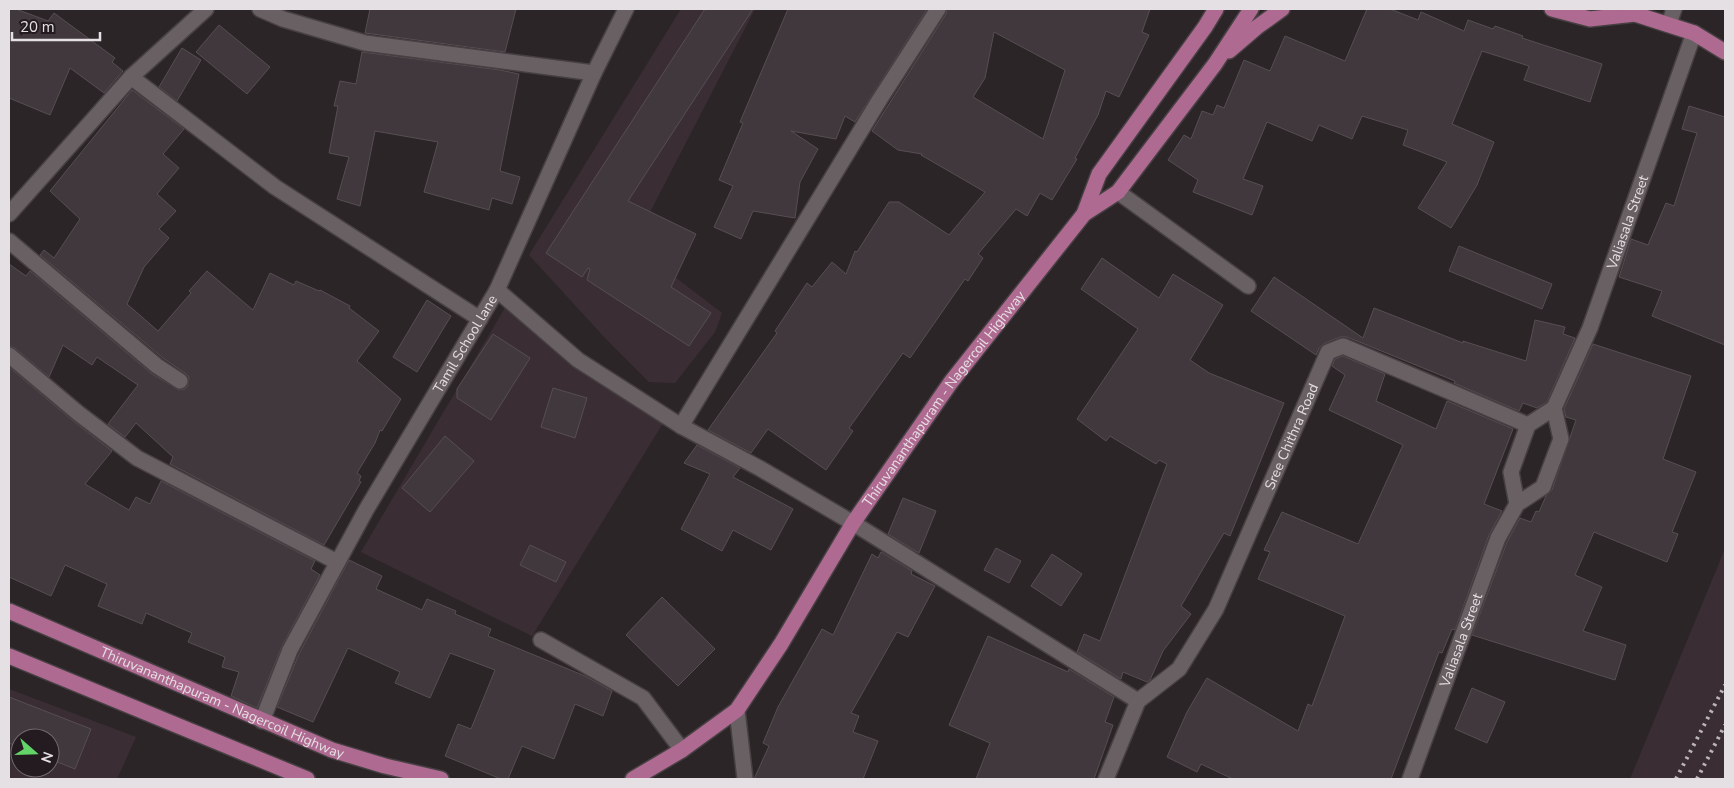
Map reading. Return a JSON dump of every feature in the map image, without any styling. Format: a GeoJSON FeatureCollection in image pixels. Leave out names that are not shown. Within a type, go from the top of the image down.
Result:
{"type":"FeatureCollection","features":[{"type":"Feature","properties":{"kind":"main road"},"geometry":{"type":"LineString","coordinates":[[1084,214],[1099,174],[1216,9]]}},
{"type":"Feature","properties":{"kind":"main road","name":"Thiruvananthapuram - Nagercoil Highway"},"geometry":{"type":"LineString","coordinates":[[633,779],[682,750],[737,710],[781,644],[853,523],[951,382],[1084,214],[1118,192],[1215,64],[1250,9]]}},
{"type":"Feature","properties":{"kind":"main road"},"geometry":{"type":"LineString","coordinates":[[1215,64],[1257,27],[1282,9]]}},
{"type":"Feature","properties":{"kind":"main road"},"geometry":{"type":"LineString","coordinates":[[1552,9],[1590,20],[1631,12],[1694,33],[1725,52]]}},
{"type":"Feature","properties":{"kind":"main road","name":"Thiruvananthapuram - Nagercoil Highway"},"geometry":{"type":"LineString","coordinates":[[9,611],[332,750],[385,766],[440,779]]}},
{"type":"Feature","properties":{"kind":"main road"},"geometry":{"type":"LineString","coordinates":[[9,656],[307,779]]}},
{"type":"Feature","properties":{"kind":"street"},"geometry":{"type":"LineString","coordinates":[[9,214],[131,77],[206,9]]}},
{"type":"Feature","properties":{"kind":"street"},"geometry":{"type":"LineString","coordinates":[[260,9],[283,19],[365,43],[594,73]]}},
{"type":"Feature","properties":{"kind":"street"},"geometry":{"type":"LineString","coordinates":[[497,290],[594,73],[626,9]]}},
{"type":"Feature","properties":{"kind":"street"},"geometry":{"type":"LineString","coordinates":[[681,426],[880,100],[938,9]]}},
{"type":"Feature","properties":{"kind":"street"},"geometry":{"type":"LineString","coordinates":[[1669,24],[1674,9]]}},
{"type":"Feature","properties":{"kind":"street","name":"Valiasala Street"},"geometry":{"type":"LineString","coordinates":[[1554,408],[1590,328],[1694,33]]}},
{"type":"Feature","properties":{"kind":"street"},"geometry":{"type":"LineString","coordinates":[[131,77],[276,187],[480,319]]}},
{"type":"Feature","properties":{"kind":"street"},"geometry":{"type":"LineString","coordinates":[[1118,192],[1248,286]]}},
{"type":"Feature","properties":{"kind":"street"},"geometry":{"type":"LineString","coordinates":[[9,241],[158,366],[180,381]]}},
{"type":"Feature","properties":{"kind":"street","name":"Tamil School lane"},"geometry":{"type":"LineString","coordinates":[[262,721],[290,650],[337,562],[497,290],[578,360],[681,426],[762,469],[853,523]]}},
{"type":"Feature","properties":{"kind":"street","name":"Sree Chithra Road"},"geometry":{"type":"LineString","coordinates":[[1106,779],[1138,701],[1179,669],[1216,610],[1328,352],[1343,346],[1528,425]]}},
{"type":"Feature","properties":{"kind":"street"},"geometry":{"type":"LineString","coordinates":[[9,355],[78,413],[137,458],[337,562]]}},
{"type":"Feature","properties":{"kind":"street"},"geometry":{"type":"LineString","coordinates":[[1554,408],[1561,439],[1543,487],[1516,504],[1511,472],[1528,425],[1554,408]]}},
{"type":"Feature","properties":{"kind":"street","name":"Valiasala Street"},"geometry":{"type":"LineString","coordinates":[[1410,779],[1498,538],[1516,504]]}},
{"type":"Feature","properties":{"kind":"street"},"geometry":{"type":"LineString","coordinates":[[853,523],[1138,701]]}},
{"type":"Feature","properties":{"kind":"street"},"geometry":{"type":"LineString","coordinates":[[541,640],[643,698],[682,750]]}},
{"type":"Feature","properties":{"kind":"street"},"geometry":{"type":"LineString","coordinates":[[737,710],[745,779]]}},
{"type":"Feature","properties":{"kind":"shaded area"},"geometry":{"type":"Polygon","coordinates":[[[681,9],[755,9],[633,245],[722,313],[715,332],[675,383],[649,382],[607,340],[529,255],[681,9]]]}},
{"type":"Feature","properties":{"kind":"shaded area"},"geometry":{"type":"Polygon","coordinates":[[[506,306],[665,420],[532,636],[361,552],[506,306]]]}},
{"type":"Feature","properties":{"kind":"shaded area"},"geometry":{"type":"Polygon","coordinates":[[[1725,549],[1725,779],[1630,779],[1722,556],[1725,549]]]}},
{"type":"Feature","properties":{"kind":"shaded area"},"geometry":{"type":"Polygon","coordinates":[[[9,689],[136,737],[117,779],[9,779],[9,689]]]}},
{"type":"Feature","properties":{"kind":"building"},"geometry":{"type":"Polygon","coordinates":[[[9,9],[16,9],[48,21],[54,13],[115,58],[112,62],[123,71],[104,93],[70,68],[50,115],[9,98],[9,9]]]}},
{"type":"Feature","properties":{"kind":"building"},"geometry":{"type":"Polygon","coordinates":[[[370,9],[516,9],[505,52],[365,33],[370,9]]]}},
{"type":"Feature","properties":{"kind":"building"},"geometry":{"type":"Polygon","coordinates":[[[705,9],[753,9],[628,201],[696,234],[671,287],[711,313],[689,346],[587,280],[590,269],[588,268],[582,277],[546,253],[705,9]]]}},
{"type":"Feature","properties":{"kind":"building"},"geometry":{"type":"Polygon","coordinates":[[[788,9],[927,9],[855,122],[845,116],[836,139],[791,131],[818,149],[800,182],[795,218],[753,211],[741,239],[714,227],[733,186],[719,180],[743,123],[740,122],[788,9]]]}},
{"type":"Feature","properties":{"kind":"building"},"geometry":{"type":"Polygon","coordinates":[[[947,9],[1150,9],[1142,32],[1149,35],[1119,97],[1106,91],[1098,115],[1075,158],[1077,159],[1052,200],[1040,193],[1027,216],[1016,209],[978,254],[983,258],[968,281],[965,279],[910,358],[903,353],[849,428],[853,431],[826,470],[768,429],[751,453],[708,430],[777,333],[775,331],[807,283],[812,287],[832,262],[846,274],[855,251],[857,252],[889,202],[899,202],[949,235],[985,192],[922,154],[898,150],[872,131],[946,14],[947,9]],[[994,32],[985,78],[973,97],[1043,139],[1065,70],[994,32]]]}},
{"type":"Feature","properties":{"kind":"building"},"geometry":{"type":"Polygon","coordinates":[[[1367,9],[1390,9],[1418,20],[1421,12],[1464,31],[1468,20],[1493,29],[1495,26],[1523,36],[1522,38],[1602,64],[1590,102],[1524,80],[1529,66],[1482,51],[1452,124],[1494,142],[1477,185],[1451,228],[1418,208],[1447,162],[1403,145],[1408,130],[1362,116],[1352,139],[1319,125],[1312,141],[1267,122],[1243,179],[1263,186],[1252,215],[1193,192],[1198,180],[1168,160],[1184,135],[1191,139],[1202,111],[1213,115],[1217,105],[1224,108],[1244,60],[1270,71],[1285,36],[1345,61],[1367,9]]]}},
{"type":"Feature","properties":{"kind":"building"},"geometry":{"type":"Polygon","coordinates":[[[219,25],[270,67],[247,94],[196,52],[219,25]]]}},
{"type":"Feature","properties":{"kind":"building"},"geometry":{"type":"Polygon","coordinates":[[[182,48],[201,60],[177,101],[159,87],[182,48]]]}},
{"type":"Feature","properties":{"kind":"building"},"geometry":{"type":"Polygon","coordinates":[[[362,52],[519,74],[500,171],[520,177],[512,204],[492,198],[489,210],[424,192],[438,142],[375,131],[360,206],[337,199],[349,157],[329,153],[338,106],[334,106],[340,81],[356,84],[362,52]]]}},
{"type":"Feature","properties":{"kind":"building"},"geometry":{"type":"Polygon","coordinates":[[[132,90],[184,129],[163,154],[179,168],[157,194],[176,211],[159,229],[169,238],[144,267],[127,304],[158,331],[191,293],[189,291],[207,271],[253,310],[270,273],[294,285],[296,281],[320,290],[350,306],[349,308],[379,331],[357,361],[401,399],[382,431],[380,430],[375,443],[357,473],[361,476],[359,481],[361,482],[324,545],[170,464],[173,457],[136,423],[125,437],[108,424],[138,385],[97,357],[92,365],[63,345],[49,377],[15,348],[9,346],[9,264],[26,276],[30,271],[152,374],[179,390],[185,389],[188,386],[189,377],[185,373],[163,358],[40,255],[44,250],[54,258],[80,219],[50,191],[132,90]]]}},
{"type":"Feature","properties":{"kind":"building"},"geometry":{"type":"Polygon","coordinates":[[[1689,106],[1725,117],[1725,345],[1652,316],[1662,291],[1619,277],[1631,239],[1648,245],[1666,203],[1674,206],[1697,133],[1682,129],[1689,106]]]}},
{"type":"Feature","properties":{"kind":"building"},"geometry":{"type":"Polygon","coordinates":[[[1459,246],[1552,284],[1542,309],[1449,271],[1459,246]]]}},
{"type":"Feature","properties":{"kind":"building"},"geometry":{"type":"Polygon","coordinates":[[[1102,258],[1159,298],[1173,274],[1223,305],[1190,360],[1209,373],[1284,403],[1230,536],[1224,533],[1181,606],[1191,614],[1163,651],[1150,680],[1147,682],[1123,672],[1121,679],[1077,652],[1084,634],[1100,641],[1167,464],[1159,460],[1156,464],[1110,436],[1106,441],[1077,419],[1138,329],[1081,289],[1102,258]]]}},
{"type":"Feature","properties":{"kind":"building"},"geometry":{"type":"Polygon","coordinates":[[[1274,277],[1363,338],[1374,308],[1463,343],[1463,341],[1526,361],[1535,320],[1565,327],[1563,334],[1575,338],[1547,402],[1537,408],[1523,403],[1519,411],[1454,383],[1455,381],[1347,337],[1340,337],[1325,343],[1319,348],[1316,355],[1251,311],[1274,277]]]}},
{"type":"Feature","properties":{"kind":"building"},"geometry":{"type":"Polygon","coordinates":[[[427,300],[451,316],[417,372],[393,357],[427,300]]]}},
{"type":"Feature","properties":{"kind":"building"},"geometry":{"type":"Polygon","coordinates":[[[493,334],[530,358],[491,420],[457,398],[457,389],[493,334]]]}},
{"type":"Feature","properties":{"kind":"building"},"geometry":{"type":"Polygon","coordinates":[[[1593,344],[1691,376],[1663,459],[1696,472],[1672,532],[1678,534],[1667,562],[1594,532],[1575,575],[1602,587],[1583,631],[1626,645],[1615,680],[1472,635],[1507,542],[1520,518],[1531,522],[1536,511],[1539,512],[1546,496],[1552,490],[1576,420],[1566,417],[1564,409],[1593,344]]]}},
{"type":"Feature","properties":{"kind":"building"},"geometry":{"type":"Polygon","coordinates":[[[1343,356],[1385,374],[1376,401],[1436,429],[1447,401],[1513,429],[1484,504],[1502,511],[1489,535],[1455,630],[1452,629],[1442,653],[1439,652],[1391,779],[1233,779],[1201,764],[1197,772],[1167,757],[1187,712],[1207,678],[1298,731],[1308,704],[1312,706],[1345,616],[1258,579],[1270,552],[1264,550],[1282,512],[1358,544],[1403,445],[1329,410],[1345,375],[1332,366],[1335,359],[1343,356]]]}},
{"type":"Feature","properties":{"kind":"building"},"geometry":{"type":"Polygon","coordinates":[[[9,367],[112,451],[85,484],[129,510],[136,497],[150,504],[161,481],[315,561],[311,569],[320,575],[282,646],[257,708],[231,696],[239,672],[222,667],[225,657],[188,642],[192,633],[146,613],[142,624],[98,606],[107,584],[65,565],[51,596],[9,577],[9,367]]]}},
{"type":"Feature","properties":{"kind":"building"},"geometry":{"type":"Polygon","coordinates":[[[553,388],[587,398],[575,438],[541,427],[553,388]]]}},
{"type":"Feature","properties":{"kind":"building"},"geometry":{"type":"Polygon","coordinates":[[[445,436],[474,461],[430,512],[402,488],[445,436]]]}},
{"type":"Feature","properties":{"kind":"building"},"geometry":{"type":"Polygon","coordinates":[[[697,445],[740,468],[733,477],[793,509],[771,550],[733,530],[722,551],[681,529],[710,474],[684,463],[697,445]]]}},
{"type":"Feature","properties":{"kind":"building"},"geometry":{"type":"Polygon","coordinates":[[[903,498],[936,511],[919,553],[888,534],[903,498]]]}},
{"type":"Feature","properties":{"kind":"building"},"geometry":{"type":"Polygon","coordinates":[[[530,545],[566,562],[556,582],[520,565],[530,545]]]}},
{"type":"Feature","properties":{"kind":"building"},"geometry":{"type":"Polygon","coordinates":[[[996,548],[1021,561],[1009,583],[984,570],[996,548]]]}},
{"type":"Feature","properties":{"kind":"building"},"geometry":{"type":"Polygon","coordinates":[[[881,552],[912,571],[911,574],[935,586],[908,637],[897,632],[851,713],[859,716],[853,732],[878,741],[863,779],[754,779],[769,746],[763,743],[778,707],[822,629],[833,635],[872,554],[878,558],[881,552]]]}},
{"type":"Feature","properties":{"kind":"building"},"geometry":{"type":"Polygon","coordinates":[[[1052,554],[1082,574],[1061,606],[1031,586],[1052,554]]]}},
{"type":"Feature","properties":{"kind":"building"},"geometry":{"type":"Polygon","coordinates":[[[349,560],[382,576],[376,589],[422,610],[427,599],[456,611],[455,614],[491,629],[488,636],[585,676],[612,691],[603,716],[575,704],[554,759],[522,746],[508,779],[501,779],[445,756],[458,724],[471,729],[495,670],[450,653],[430,698],[395,683],[400,672],[348,648],[313,722],[277,707],[299,654],[349,560]]]}},
{"type":"Feature","properties":{"kind":"building"},"geometry":{"type":"Polygon","coordinates":[[[662,597],[715,649],[678,686],[626,635],[662,597]]]}},
{"type":"Feature","properties":{"kind":"building"},"geometry":{"type":"Polygon","coordinates":[[[988,636],[1068,672],[1069,669],[1114,697],[1105,722],[1113,725],[1094,779],[976,779],[990,743],[949,725],[988,636]]]}},
{"type":"Feature","properties":{"kind":"building"},"geometry":{"type":"Polygon","coordinates":[[[1472,688],[1505,702],[1487,743],[1455,729],[1472,688]]]}},
{"type":"Feature","properties":{"kind":"building"},"geometry":{"type":"Polygon","coordinates":[[[9,697],[91,729],[75,769],[60,763],[60,728],[10,728],[9,743],[9,697]]]}},
{"type":"Feature","properties":{"kind":"railway"},"geometry":{"type":"LineString","coordinates":[[1676,779],[1725,685]]}},
{"type":"Feature","properties":{"kind":"railway"},"geometry":{"type":"LineString","coordinates":[[1697,779],[1725,725]]}}]}
